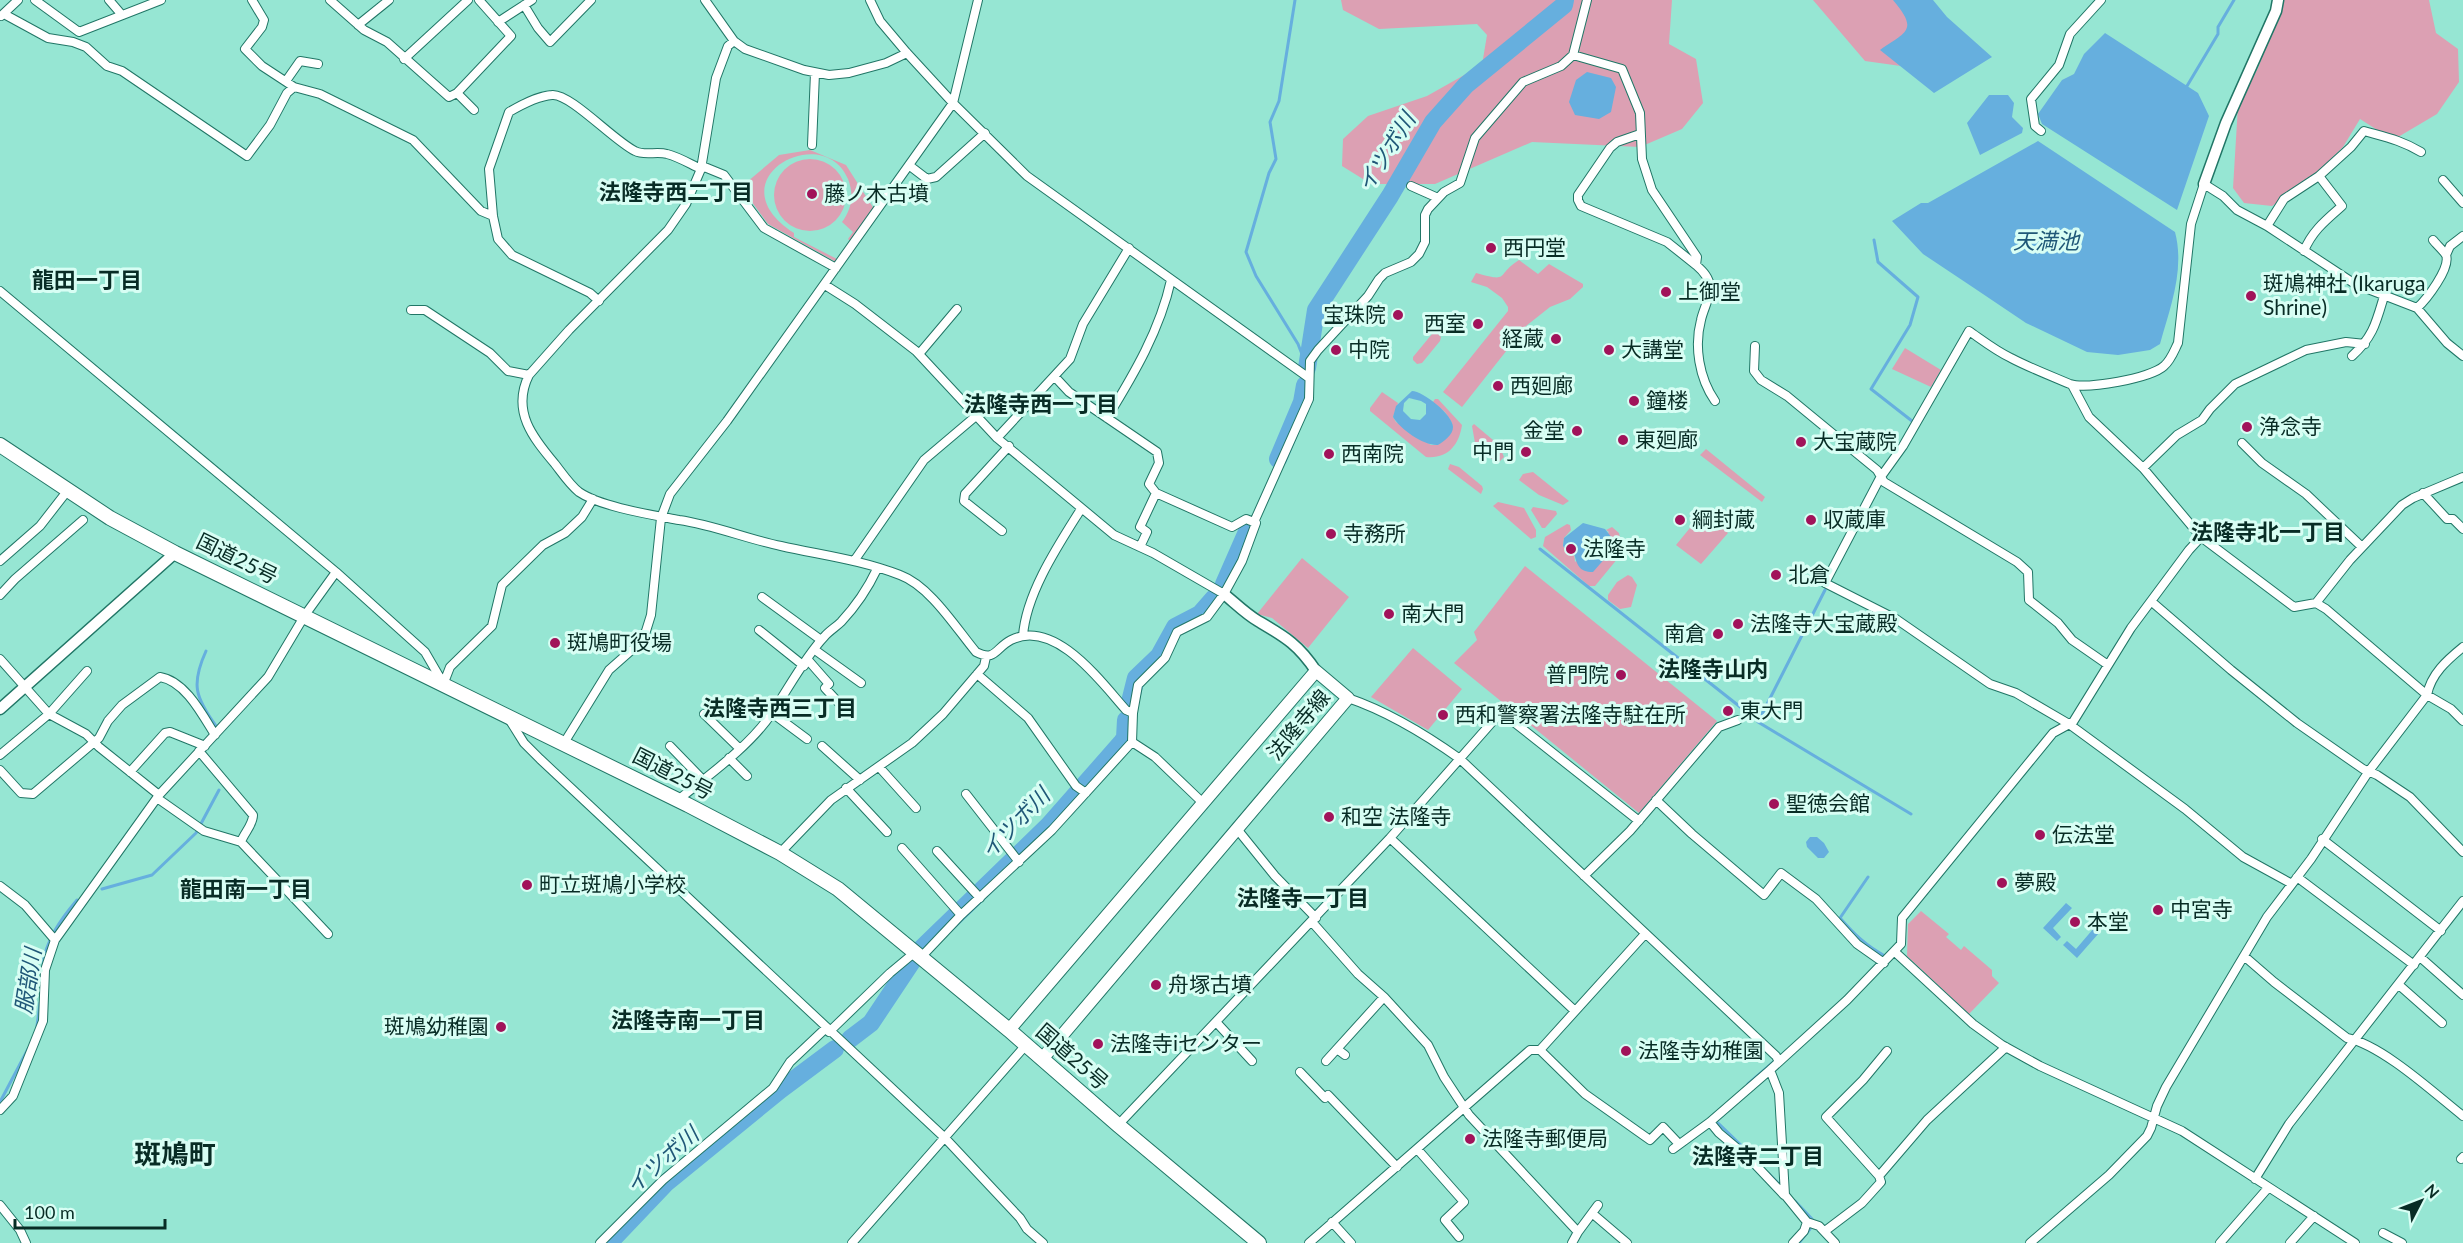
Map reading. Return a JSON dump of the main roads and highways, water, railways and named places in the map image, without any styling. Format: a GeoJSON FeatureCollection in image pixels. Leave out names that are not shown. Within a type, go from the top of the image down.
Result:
{"type":"FeatureCollection","features":[{"type":"Feature","properties":{"kind":"highway","name":"国道25号"},"geometry":{"type":"LineString","coordinates":[[0,445],[110,518],[176,553],[678,800],[780,853],[838,889],[919,954],[1259,1243]]}},
{"type":"Feature","properties":{"kind":"main road","name":"法隆寺線"},"geometry":{"type":"LineString","coordinates":[[1009,1030],[1316,671],[1348,698],[1042,1059]]}},
{"type":"Feature","properties":{"kind":"water"},"geometry":{"type":"Polygon","coordinates":[[[1893,0],[1933,0],[1947,17],[1992,57],[1934,93],[1880,50],[1903,34],[1906,29],[1905,18],[1893,0]]]}},
{"type":"Feature","properties":{"kind":"water"},"geometry":{"type":"Polygon","coordinates":[[[2105,33],[2198,93],[2209,116],[2177,210],[2042,124],[2038,114],[2062,80],[2074,74],[2084,54],[2105,33]]]}},
{"type":"Feature","properties":{"kind":"water"},"geometry":{"type":"Polygon","coordinates":[[[1587,72],[1611,78],[1616,87],[1611,112],[1599,119],[1575,115],[1569,102],[1576,80],[1587,72]]]}},
{"type":"Feature","properties":{"kind":"water"},"geometry":{"type":"Polygon","coordinates":[[[1989,95],[2008,95],[2014,103],[2012,117],[2023,128],[2022,133],[1980,155],[1967,123],[1989,95]]]}},
{"type":"Feature","properties":{"kind":"water","name":"天満池"},"geometry":{"type":"Polygon","coordinates":[[[2038,141],[2175,232],[2178,260],[2175,289],[2160,344],[2150,350],[2118,355],[2087,352],[2026,323],[1923,254],[1892,221],[1921,203],[1928,203],[2038,141]]]}},
{"type":"Feature","properties":{"kind":"water"},"geometry":{"type":"Polygon","coordinates":[[[1412,391],[1417,392],[1437,404],[1448,416],[1452,422],[1452,433],[1438,445],[1419,440],[1401,427],[1393,417],[1396,406],[1412,391]],[[1409,398],[1404,403],[1403,411],[1411,419],[1420,420],[1426,414],[1426,404],[1409,398]]]}},
{"type":"Feature","properties":{"kind":"water"},"geometry":{"type":"Polygon","coordinates":[[[1583,523],[1605,529],[1612,538],[1607,556],[1593,572],[1582,569],[1574,553],[1563,546],[1564,538],[1583,523]]]}},
{"type":"Feature","properties":{"kind":"water"},"geometry":{"type":"Polygon","coordinates":[[[1810,837],[1817,837],[1824,843],[1829,852],[1824,858],[1818,858],[1807,847],[1806,842],[1810,837]]]}},
{"type":"Feature","properties":{"kind":"water"},"geometry":{"type":"Polygon","coordinates":[[[2066,903],[2072,908],[2053,928],[2061,937],[2057,941],[2043,928],[2066,903]]]}},
{"type":"Feature","properties":{"kind":"water"},"geometry":{"type":"Polygon","coordinates":[[[2094,928],[2099,933],[2077,958],[2063,945],[2067,941],[2076,949],[2094,928]]]}},
{"type":"Feature","properties":{"kind":"waterway"},"geometry":{"type":"LineString","coordinates":[[1295,0],[1279,101],[1270,122],[1276,159],[1269,173],[1246,252],[1256,276],[1298,344],[1307,367]]}},
{"type":"Feature","properties":{"kind":"waterway","name":"イツボ川"},"geometry":{"type":"LineString","coordinates":[[1307,368],[1316,310],[1390,196],[1433,122],[1466,85],[1564,5],[1565,0]]}},
{"type":"Feature","properties":{"kind":"waterway"},"geometry":{"type":"LineString","coordinates":[[2187,86],[2218,34],[2218,27],[2234,0]]}},
{"type":"Feature","properties":{"kind":"waterway"},"geometry":{"type":"LineString","coordinates":[[1874,240],[1878,262],[1918,297],[1910,325],[1871,389],[1912,421]]}},
{"type":"Feature","properties":{"kind":"waterway","name":"イツボ川"},"geometry":{"type":"LineString","coordinates":[[1278,459],[1302,402],[1305,385]]}},
{"type":"Feature","properties":{"kind":"waterway","name":"イツボ川"},"geometry":{"type":"LineString","coordinates":[[1224,584],[1249,527]]}},
{"type":"Feature","properties":{"kind":"waterway"},"geometry":{"type":"LineString","coordinates":[[1540,549],[1758,721]]}},
{"type":"Feature","properties":{"kind":"waterway"},"geometry":{"type":"LineString","coordinates":[[1825,590],[1758,722],[1911,814]]}},
{"type":"Feature","properties":{"kind":"waterway","name":"イツボ川"},"geometry":{"type":"LineString","coordinates":[[1130,702],[1136,678],[1159,656],[1175,627],[1200,614],[1214,598]]}},
{"type":"Feature","properties":{"kind":"waterway","name":"服部川"},"geometry":{"type":"LineString","coordinates":[[206,651],[198,673],[198,690],[203,707],[216,726]]}},
{"type":"Feature","properties":{"kind":"waterway","name":"イツボ川"},"geometry":{"type":"LineString","coordinates":[[921,949],[1049,825],[1125,738],[1126,720]]}},
{"type":"Feature","properties":{"kind":"waterway","name":"服部川"},"geometry":{"type":"LineString","coordinates":[[102,889],[152,875],[196,833],[219,790]]}},
{"type":"Feature","properties":{"kind":"waterway"},"geometry":{"type":"LineString","coordinates":[[1868,877],[1840,918],[1861,939],[1885,956],[1884,958]]}},
{"type":"Feature","properties":{"kind":"waterway","name":"服部川"},"geometry":{"type":"LineString","coordinates":[[43,966],[50,939],[77,900]]}},
{"type":"Feature","properties":{"kind":"waterway","name":"イツボ川"},"geometry":{"type":"LineString","coordinates":[[850,1039],[871,1023],[911,963]]}},
{"type":"Feature","properties":{"kind":"waterway","name":"服部川"},"geometry":{"type":"LineString","coordinates":[[37,1026],[40,1003]]}},
{"type":"Feature","properties":{"kind":"waterway","name":"服部川"},"geometry":{"type":"LineString","coordinates":[[0,1102],[28,1049]]}},
{"type":"Feature","properties":{"kind":"waterway","name":"イツボ川"},"geometry":{"type":"LineString","coordinates":[[609,1243],[666,1183],[780,1090],[835,1049]]}},
{"type":"Feature","properties":{"kind":"waterway"},"geometry":{"type":"LineString","coordinates":[[1748,1084],[1777,1059]]}},
{"type":"Feature","properties":{"kind":"waterway"},"geometry":{"type":"LineString","coordinates":[[1718,1123],[1747,1151]]}},
{"type":"Feature","properties":{"kind":"waterway"},"geometry":{"type":"LineString","coordinates":[[1768,1173],[1780,1185]]}},
{"type":"Feature","properties":{"kind":"waterway"},"geometry":{"type":"LineString","coordinates":[[1795,1201],[1812,1219]]}},
{"type":"Feature","properties":{"kind":"waterway"},"geometry":{"type":"LineString","coordinates":[[1799,1243],[1810,1229]]}},
{"type":"Feature","properties":{"kind":"place","name":"藤ノ木古墳"},"geometry":{"type":"Point","coordinates":[812,194]}},
{"type":"Feature","properties":{"kind":"place","name":"西円堂"},"geometry":{"type":"Point","coordinates":[1491,248]}},
{"type":"Feature","properties":{"kind":"place","name":"上御堂"},"geometry":{"type":"Point","coordinates":[1666,292]}},
{"type":"Feature","properties":{"kind":"place","name":"斑鳩神社 (Ikaruga Shrine)"},"geometry":{"type":"Point","coordinates":[2251,296]}},
{"type":"Feature","properties":{"kind":"place","name":"宝珠院"},"geometry":{"type":"Point","coordinates":[1398,315]}},
{"type":"Feature","properties":{"kind":"place","name":"西室"},"geometry":{"type":"Point","coordinates":[1478,324]}},
{"type":"Feature","properties":{"kind":"place","name":"経蔵"},"geometry":{"type":"Point","coordinates":[1556,339]}},
{"type":"Feature","properties":{"kind":"place","name":"中院"},"geometry":{"type":"Point","coordinates":[1336,350]}},
{"type":"Feature","properties":{"kind":"place","name":"大講堂"},"geometry":{"type":"Point","coordinates":[1609,350]}},
{"type":"Feature","properties":{"kind":"place","name":"西廻廊"},"geometry":{"type":"Point","coordinates":[1498,386]}},
{"type":"Feature","properties":{"kind":"place","name":"鐘楼"},"geometry":{"type":"Point","coordinates":[1634,401]}},
{"type":"Feature","properties":{"kind":"place","name":"浄念寺"},"geometry":{"type":"Point","coordinates":[2247,427]}},
{"type":"Feature","properties":{"kind":"place","name":"金堂"},"geometry":{"type":"Point","coordinates":[1577,431]}},
{"type":"Feature","properties":{"kind":"place","name":"東廻廊"},"geometry":{"type":"Point","coordinates":[1623,440]}},
{"type":"Feature","properties":{"kind":"place","name":"大宝蔵院"},"geometry":{"type":"Point","coordinates":[1801,442]}},
{"type":"Feature","properties":{"kind":"place","name":"中門"},"geometry":{"type":"Point","coordinates":[1526,452]}},
{"type":"Feature","properties":{"kind":"place","name":"西南院"},"geometry":{"type":"Point","coordinates":[1329,454]}},
{"type":"Feature","properties":{"kind":"place","name":"綱封蔵"},"geometry":{"type":"Point","coordinates":[1680,520]}},
{"type":"Feature","properties":{"kind":"place","name":"収蔵庫"},"geometry":{"type":"Point","coordinates":[1811,520]}},
{"type":"Feature","properties":{"kind":"place","name":"寺務所"},"geometry":{"type":"Point","coordinates":[1331,534]}},
{"type":"Feature","properties":{"kind":"place","name":"法隆寺"},"geometry":{"type":"Point","coordinates":[1571,549]}},
{"type":"Feature","properties":{"kind":"place","name":"北倉"},"geometry":{"type":"Point","coordinates":[1776,575]}},
{"type":"Feature","properties":{"kind":"place","name":"南大門"},"geometry":{"type":"Point","coordinates":[1389,614]}},
{"type":"Feature","properties":{"kind":"place","name":"法隆寺大宝蔵殿"},"geometry":{"type":"Point","coordinates":[1738,624]}},
{"type":"Feature","properties":{"kind":"place","name":"南倉"},"geometry":{"type":"Point","coordinates":[1718,634]}},
{"type":"Feature","properties":{"kind":"place","name":"斑鳩町役場"},"geometry":{"type":"Point","coordinates":[555,643]}},
{"type":"Feature","properties":{"kind":"place","name":"普門院"},"geometry":{"type":"Point","coordinates":[1621,675]}},
{"type":"Feature","properties":{"kind":"place","name":"東大門"},"geometry":{"type":"Point","coordinates":[1728,711]}},
{"type":"Feature","properties":{"kind":"place","name":"西和警察署法隆寺駐在所"},"geometry":{"type":"Point","coordinates":[1443,715]}},
{"type":"Feature","properties":{"kind":"place","name":"聖徳会館"},"geometry":{"type":"Point","coordinates":[1774,804]}},
{"type":"Feature","properties":{"kind":"place","name":"和空 法隆寺"},"geometry":{"type":"Point","coordinates":[1329,817]}},
{"type":"Feature","properties":{"kind":"place","name":"伝法堂"},"geometry":{"type":"Point","coordinates":[2040,835]}},
{"type":"Feature","properties":{"kind":"place","name":"夢殿"},"geometry":{"type":"Point","coordinates":[2002,883]}},
{"type":"Feature","properties":{"kind":"place","name":"町立斑鳩小学校"},"geometry":{"type":"Point","coordinates":[527,885]}},
{"type":"Feature","properties":{"kind":"place","name":"中宮寺"},"geometry":{"type":"Point","coordinates":[2158,910]}},
{"type":"Feature","properties":{"kind":"place","name":"本堂"},"geometry":{"type":"Point","coordinates":[2075,922]}},
{"type":"Feature","properties":{"kind":"place","name":"舟塚古墳"},"geometry":{"type":"Point","coordinates":[1156,985]}},
{"type":"Feature","properties":{"kind":"place","name":"斑鳩幼稚園"},"geometry":{"type":"Point","coordinates":[501,1027]}},
{"type":"Feature","properties":{"kind":"place","name":"法隆寺iセンター"},"geometry":{"type":"Point","coordinates":[1098,1044]}},
{"type":"Feature","properties":{"kind":"place","name":"法隆寺幼稚園"},"geometry":{"type":"Point","coordinates":[1626,1051]}},
{"type":"Feature","properties":{"kind":"place","name":"法隆寺郵便局"},"geometry":{"type":"Point","coordinates":[1470,1139]}},
{"type":"Feature","properties":{"kind":"district","name":"法隆寺西二丁目"},"geometry":{"type":"Point","coordinates":[676,192]}},
{"type":"Feature","properties":{"kind":"district","name":"龍田一丁目"},"geometry":{"type":"Point","coordinates":[87,280]}},
{"type":"Feature","properties":{"kind":"district","name":"法隆寺西一丁目"},"geometry":{"type":"Point","coordinates":[1041,404]}},
{"type":"Feature","properties":{"kind":"district","name":"法隆寺北一丁目"},"geometry":{"type":"Point","coordinates":[2268,532]}},
{"type":"Feature","properties":{"kind":"district","name":"法隆寺山内"},"geometry":{"type":"Point","coordinates":[1713,669]}},
{"type":"Feature","properties":{"kind":"district","name":"法隆寺西三丁目"},"geometry":{"type":"Point","coordinates":[780,708]}},
{"type":"Feature","properties":{"kind":"district","name":"龍田南一丁目"},"geometry":{"type":"Point","coordinates":[246,889]}},
{"type":"Feature","properties":{"kind":"district","name":"法隆寺一丁目"},"geometry":{"type":"Point","coordinates":[1303,898]}},
{"type":"Feature","properties":{"kind":"district","name":"法隆寺南一丁目"},"geometry":{"type":"Point","coordinates":[688,1020]}},
{"type":"Feature","properties":{"kind":"district","name":"斑鳩町"},"geometry":{"type":"Point","coordinates":[175,1155]}},
{"type":"Feature","properties":{"kind":"district","name":"法隆寺二丁目"},"geometry":{"type":"Point","coordinates":[1758,1156]}}]}
